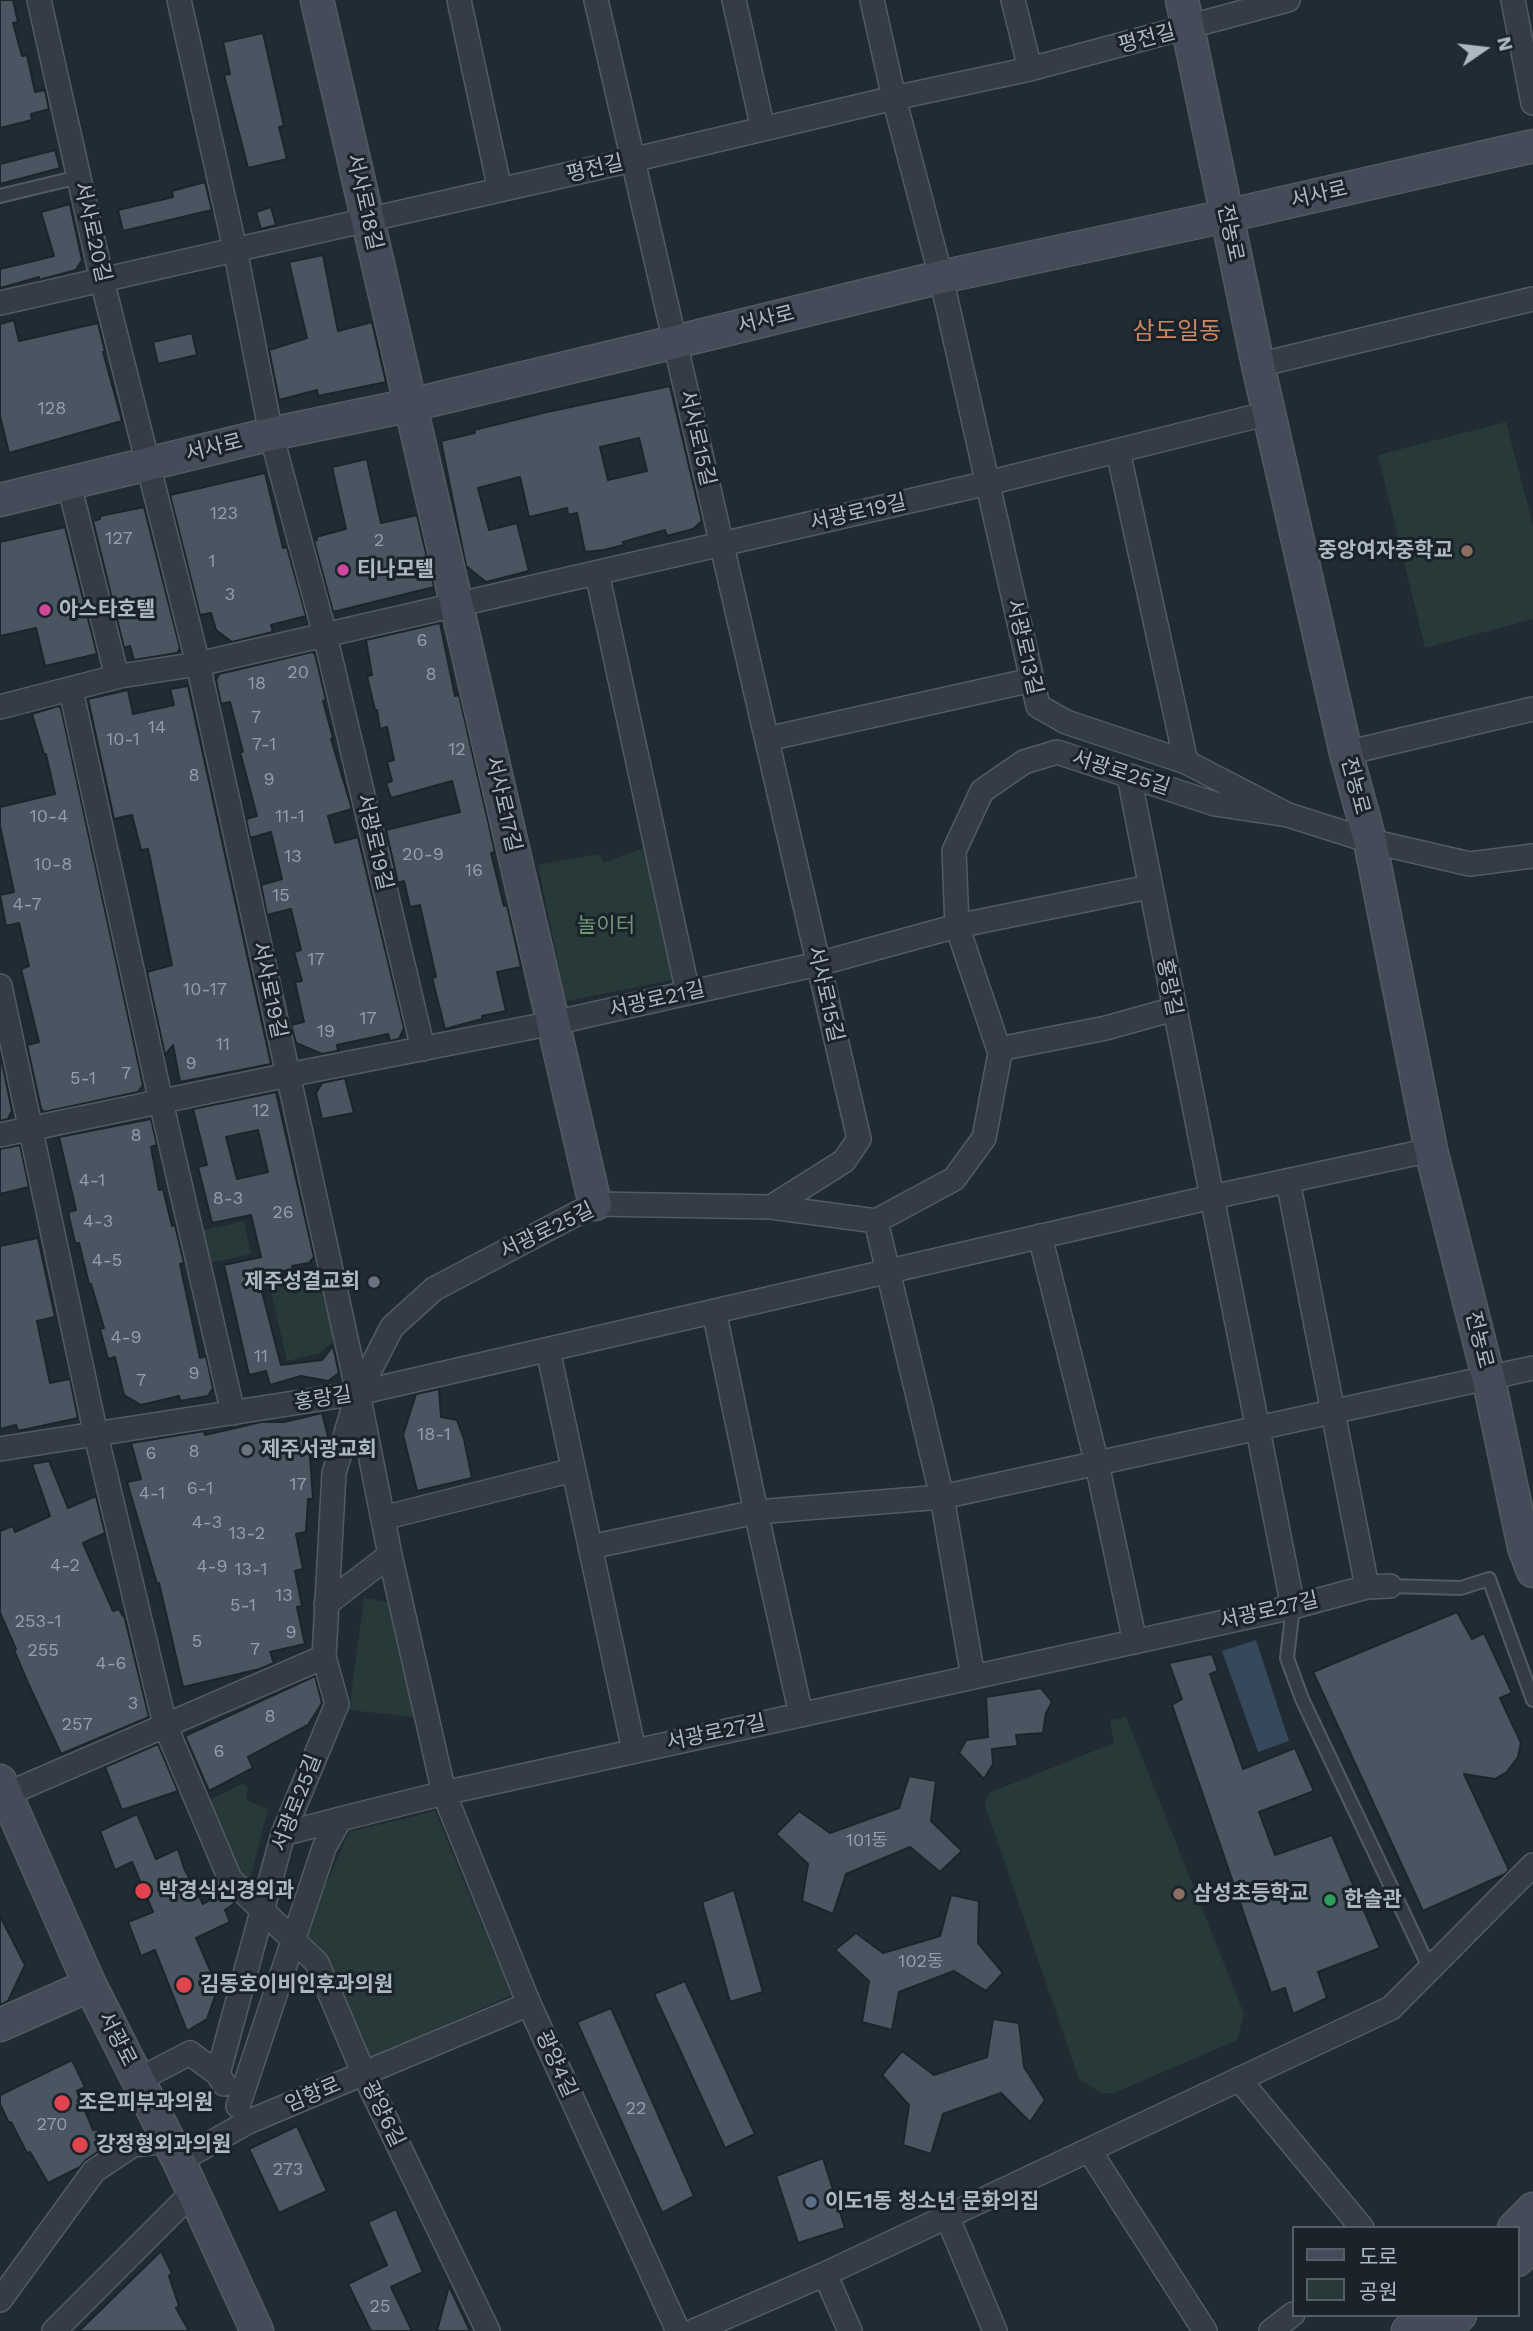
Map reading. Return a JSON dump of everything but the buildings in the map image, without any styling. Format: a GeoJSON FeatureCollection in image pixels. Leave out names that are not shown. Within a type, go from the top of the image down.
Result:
{"type":"FeatureCollection","features":[{"type":"Feature","properties":{"kind":"street","name":"서사로20길"},"geometry":{"type":"LineString","coordinates":[[39,0],[146,464]]}},
{"type":"Feature","properties":{"kind":"street"},"geometry":{"type":"LineString","coordinates":[[179,0],[235,249],[271,434],[325,635]]}},
{"type":"Feature","properties":{"kind":"street","name":"서사로18길"},"geometry":{"type":"LineString","coordinates":[[317,0],[411,405]]}},
{"type":"Feature","properties":{"kind":"street"},"geometry":{"type":"LineString","coordinates":[[459,0],[500,190]]}},
{"type":"Feature","properties":{"kind":"street","name":"서사로15길"},"geometry":{"type":"LineString","coordinates":[[596,0],[859,1139],[844,1160],[771,1207]]}},
{"type":"Feature","properties":{"kind":"street"},"geometry":{"type":"LineString","coordinates":[[734,0],[762,129]]}},
{"type":"Feature","properties":{"kind":"street","name":"서광로13길"},"geometry":{"type":"LineString","coordinates":[[872,0],[894,98],[941,277],[1038,706],[1066,722],[1186,762],[1288,816],[1370,841],[1470,864],[1533,856]]}},
{"type":"Feature","properties":{"kind":"street"},"geometry":{"type":"LineString","coordinates":[[1013,0],[1030,69]]}},
{"type":"Feature","properties":{"kind":"street","name":"평전길"},"geometry":{"type":"LineString","coordinates":[[0,303],[1030,69],[1185,14],[1288,0]]}},
{"type":"Feature","properties":{"kind":"street"},"geometry":{"type":"LineString","coordinates":[[1513,0],[1533,103]]}},
{"type":"Feature","properties":{"kind":"street","name":"전농로"},"geometry":{"type":"LineString","coordinates":[[1185,14],[1258,365],[1346,753],[1370,841],[1431,1150],[1488,1376],[1524,1547],[1533,1571]]}},
{"type":"Feature","properties":{"kind":"street","name":"서사로"},"geometry":{"type":"LineString","coordinates":[[0,500],[271,434],[411,405],[941,277],[1533,146]]}},
{"type":"Feature","properties":{"kind":"street"},"geometry":{"type":"LineString","coordinates":[[1258,365],[1533,299]]}},
{"type":"Feature","properties":{"kind":"street","name":"서사로17길"},"geometry":{"type":"LineString","coordinates":[[411,405],[595,1204]]}},
{"type":"Feature","properties":{"kind":"street","name":"서광로19길"},"geometry":{"type":"LineString","coordinates":[[0,707],[117,677],[198,664],[988,483],[1269,413]]}},
{"type":"Feature","properties":{"kind":"street"},"geometry":{"type":"LineString","coordinates":[[1118,451],[1186,762]]}},
{"type":"Feature","properties":{"kind":"street","name":"서사로19길"},"geometry":{"type":"LineString","coordinates":[[146,464],[198,664],[444,1793]]}},
{"type":"Feature","properties":{"kind":"street"},"geometry":{"type":"LineString","coordinates":[[69,484],[117,677]]}},
{"type":"Feature","properties":{"kind":"street"},"geometry":{"type":"LineString","coordinates":[[597,573],[688,993]]}},
{"type":"Feature","properties":{"kind":"street","name":"서광로19길"},"geometry":{"type":"LineString","coordinates":[[325,635],[423,1049]]}},
{"type":"Feature","properties":{"kind":"street"},"geometry":{"type":"LineString","coordinates":[[767,739],[1032,680]]}},
{"type":"Feature","properties":{"kind":"street"},"geometry":{"type":"LineString","coordinates":[[71,690],[233,1413]]}},
{"type":"Feature","properties":{"kind":"street"},"geometry":{"type":"LineString","coordinates":[[1346,753],[1533,709]]}},
{"type":"Feature","properties":{"kind":"street"},"geometry":{"type":"LineString","coordinates":[[1057,752],[1066,722]]}},
{"type":"Feature","properties":{"kind":"street","name":"서광로25길"},"geometry":{"type":"LineString","coordinates":[[218,2074],[283,1833],[337,1703],[324,1657],[334,1474],[358,1394],[392,1327],[434,1289],[595,1204],[771,1207],[876,1221],[954,1179],[984,1138],[1000,1053],[957,926],[954,851],[982,791],[1024,762],[1057,752],[1215,804],[1288,816]]}},
{"type":"Feature","properties":{"kind":"street","name":"홍랑길"},"geometry":{"type":"LineString","coordinates":[[1129,776],[1212,1197]]}},
{"type":"Feature","properties":{"kind":"street","name":"서광로21길"},"geometry":{"type":"LineString","coordinates":[[0,1135],[553,1023],[818,964],[957,926],[1149,887]]}},
{"type":"Feature","properties":{"kind":"street"},"geometry":{"type":"LineString","coordinates":[[0,986],[96,1435],[165,1725]]}},
{"type":"Feature","properties":{"kind":"street"},"geometry":{"type":"LineString","coordinates":[[999,1049],[1105,1028],[1174,1009]]}},
{"type":"Feature","properties":{"kind":"street","name":"홍랑길"},"geometry":{"type":"LineString","coordinates":[[0,1449],[358,1394],[1040,1236],[1431,1150]]}},
{"type":"Feature","properties":{"kind":"street"},"geometry":{"type":"LineString","coordinates":[[1288,1181],[1367,1587]]}},
{"type":"Feature","properties":{"kind":"street"},"geometry":{"type":"LineString","coordinates":[[1212,1197],[1293,1607]]}},
{"type":"Feature","properties":{"kind":"street"},"geometry":{"type":"LineString","coordinates":[[876,1221],[942,1497],[973,1677]]}},
{"type":"Feature","properties":{"kind":"street"},"geometry":{"type":"LineString","coordinates":[[1040,1236],[1097,1464],[1135,1642]]}},
{"type":"Feature","properties":{"kind":"street"},"geometry":{"type":"LineString","coordinates":[[714,1311],[802,1715]]}},
{"type":"Feature","properties":{"kind":"street"},"geometry":{"type":"LineString","coordinates":[[548,1349],[634,1751]]}},
{"type":"Feature","properties":{"kind":"street"},"geometry":{"type":"LineString","coordinates":[[590,1547],[756,1512],[942,1497],[1533,1368]]}},
{"type":"Feature","properties":{"kind":"street"},"geometry":{"type":"LineString","coordinates":[[383,1518],[573,1470]]}},
{"type":"Feature","properties":{"kind":"street"},"geometry":{"type":"LineString","coordinates":[[326,1604],[390,1555]]}},
{"type":"Feature","properties":{"kind":"street","name":"서광로27길"},"geometry":{"type":"LineString","coordinates":[[283,1833],[444,1793],[1293,1607],[1367,1587],[1390,1586]]}},
{"type":"Feature","properties":{"kind":"street"},"geometry":{"type":"LineString","coordinates":[[2,1791],[324,1657]]}},
{"type":"Feature","properties":{"kind":"street","name":"광양6길"},"geometry":{"type":"LineString","coordinates":[[165,1725],[230,1879],[317,1963],[364,2074],[488,2331]]}},
{"type":"Feature","properties":{"kind":"street","name":"서광로"},"geometry":{"type":"LineString","coordinates":[[2,1791],[90,1985],[193,2192],[257,2331]]}},
{"type":"Feature","properties":{"kind":"street","name":"광양4길"},"geometry":{"type":"LineString","coordinates":[[444,1793],[529,2004],[677,2331]]}},
{"type":"Feature","properties":{"kind":"street"},"geometry":{"type":"LineString","coordinates":[[243,2114],[293,1939],[324,1847],[340,1819]]}},
{"type":"Feature","properties":{"kind":"street"},"geometry":{"type":"LineString","coordinates":[[694,2331],[825,2274],[1391,2008],[1533,1865]]}},
{"type":"Feature","properties":{"kind":"street"},"geometry":{"type":"LineString","coordinates":[[0,2025],[90,1985]]}},
{"type":"Feature","properties":{"kind":"street","name":"임항로"},"geometry":{"type":"LineString","coordinates":[[173,2151],[243,2114],[364,2074],[529,2004]]}},
{"type":"Feature","properties":{"kind":"street"},"geometry":{"type":"LineString","coordinates":[[138,2080],[190,2053],[218,2074],[243,2114]]}},
{"type":"Feature","properties":{"kind":"street"},"geometry":{"type":"LineString","coordinates":[[1240,2079],[1360,2226]]}},
{"type":"Feature","properties":{"kind":"street"},"geometry":{"type":"LineString","coordinates":[[0,2300],[94,2171],[133,2145],[173,2151]]}},
{"type":"Feature","properties":{"kind":"street"},"geometry":{"type":"LineString","coordinates":[[1089,2150],[1205,2331]]}},
{"type":"Feature","properties":{"kind":"street"},"geometry":{"type":"LineString","coordinates":[[54,2331],[193,2192]]}},
{"type":"Feature","properties":{"kind":"street"},"geometry":{"type":"LineString","coordinates":[[1516,2226],[1533,2209]]}},
{"type":"Feature","properties":{"kind":"street"},"geometry":{"type":"LineString","coordinates":[[947,2217],[995,2331]]}},
{"type":"Feature","properties":{"kind":"street"},"geometry":{"type":"LineString","coordinates":[[1519,2258],[1533,2245]]}},
{"type":"Feature","properties":{"kind":"street"},"geometry":{"type":"LineString","coordinates":[[825,2274],[850,2331]]}},
{"type":"Feature","properties":{"kind":"street"},"geometry":{"type":"LineString","coordinates":[[1271,2331],[1292,2315]]}},
{"type":"Feature","properties":{"kind":"street"},"geometry":{"type":"LineString","coordinates":[[1408,2331],[1422,2317]]}},
{"type":"Feature","properties":{"kind":"street"},"geometry":{"type":"LineString","coordinates":[[1444,2331],[1458,2317]]}},
{"type":"Feature","properties":{"kind":"lane"},"geometry":{"type":"LineString","coordinates":[[0,196],[79,177]]}},
{"type":"Feature","properties":{"kind":"lane"},"geometry":{"type":"LineString","coordinates":[[1390,1586],[1461,1588],[1489,1579],[1533,1700]]}},
{"type":"Feature","properties":{"kind":"lane"},"geometry":{"type":"LineString","coordinates":[[1293,1607],[1287,1658],[1301,1699],[1430,1969]]}},
{"type":"Feature","properties":{"kind":"green space"},"geometry":{"type":"Polygon","coordinates":[[[1506,422],[1533,526],[1533,619],[1425,648],[1378,455],[1506,422]]]}},
{"type":"Feature","properties":{"kind":"green space","name":"놀이터"},"geometry":{"type":"Polygon","coordinates":[[[644,848],[672,980],[566,1001],[538,865],[600,854],[603,863],[644,848]]]}},
{"type":"Feature","properties":{"kind":"green space"},"geometry":{"type":"Polygon","coordinates":[[[244,1221],[251,1254],[209,1263],[201,1231],[244,1221]]]}},
{"type":"Feature","properties":{"kind":"green space"},"geometry":{"type":"Polygon","coordinates":[[[320,1267],[337,1338],[320,1353],[287,1361],[268,1279],[320,1267]]]}},
{"type":"Feature","properties":{"kind":"green space"},"geometry":{"type":"Polygon","coordinates":[[[364,1598],[388,1602],[414,1717],[349,1710],[364,1598]]]}},
{"type":"Feature","properties":{"kind":"green space"},"geometry":{"type":"Polygon","coordinates":[[[1126,1717],[1244,2014],[1237,2040],[1114,2093],[1102,2093],[1079,2079],[985,1805],[989,1793],[1114,1743],[1110,1720],[1126,1717]]]}},
{"type":"Feature","properties":{"kind":"green space"},"geometry":{"type":"Polygon","coordinates":[[[241,1784],[248,1787],[246,1800],[268,1809],[250,1880],[237,1873],[210,1800],[241,1784]]]}},
{"type":"Feature","properties":{"kind":"green space"},"geometry":{"type":"Polygon","coordinates":[[[435,1811],[511,1995],[369,2059],[327,1960],[305,1932],[349,1832],[435,1811]]]}},
{"type":"Feature","properties":{"kind":"water"},"geometry":{"type":"Polygon","coordinates":[[[1256,1640],[1289,1741],[1258,1752],[1222,1651],[1256,1640]]]}},
{"type":"Feature","properties":{"kind":"place","name":"중앙여자중학교"},"geometry":{"type":"Point","coordinates":[1467,551]}},
{"type":"Feature","properties":{"kind":"place","name":"티나모텔"},"geometry":{"type":"Point","coordinates":[343,570]}},
{"type":"Feature","properties":{"kind":"place","name":"아스타호텔"},"geometry":{"type":"Point","coordinates":[45,610]}},
{"type":"Feature","properties":{"kind":"place","name":"제주성결교회"},"geometry":{"type":"Point","coordinates":[374,1282]}},
{"type":"Feature","properties":{"kind":"place","name":"제주서광교회"},"geometry":{"type":"Point","coordinates":[247,1450]}},
{"type":"Feature","properties":{"kind":"place","name":"박경식신경외과"},"geometry":{"type":"Point","coordinates":[143,1891]}},
{"type":"Feature","properties":{"kind":"place","name":"삼성초등학교"},"geometry":{"type":"Point","coordinates":[1179,1894]}},
{"type":"Feature","properties":{"kind":"place","name":"한솔관"},"geometry":{"type":"Point","coordinates":[1330,1900]}},
{"type":"Feature","properties":{"kind":"place","name":"김동호이비인후과의원"},"geometry":{"type":"Point","coordinates":[184,1985]}},
{"type":"Feature","properties":{"kind":"place","name":"조은피부과의원"},"geometry":{"type":"Point","coordinates":[62,2103]}},
{"type":"Feature","properties":{"kind":"place","name":"강정형외과의원"},"geometry":{"type":"Point","coordinates":[80,2145]}},
{"type":"Feature","properties":{"kind":"place","name":"이도1동 청소년 문화의집"},"geometry":{"type":"Point","coordinates":[811,2202]}},
{"type":"Feature","properties":{"kind":"district","name":"삼도일동"},"geometry":{"type":"Point","coordinates":[1177,332]}}]}
